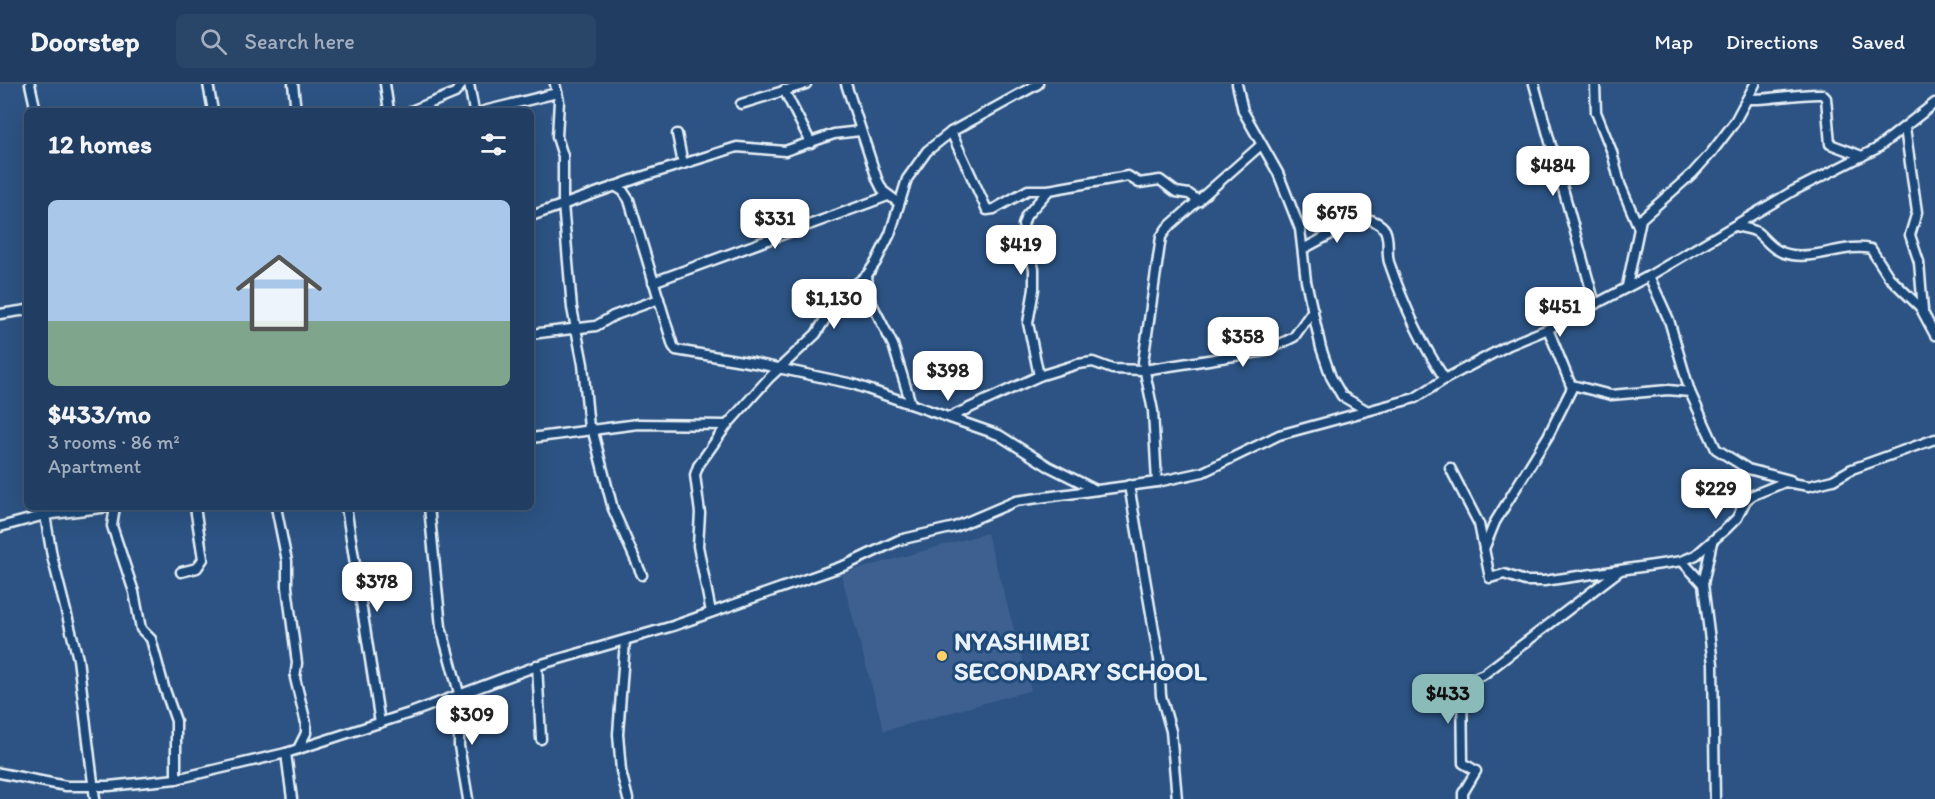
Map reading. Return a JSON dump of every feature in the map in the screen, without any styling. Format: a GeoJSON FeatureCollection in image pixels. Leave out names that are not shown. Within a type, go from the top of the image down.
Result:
{"type":"FeatureCollection","features":[{"type":"Feature","properties":{"kind":"street"},"geometry":{"type":"LineString","coordinates":[[30,84],[35,108]]}},
{"type":"Feature","properties":{"kind":"street"},"geometry":{"type":"LineString","coordinates":[[208,84],[212,108]]}},
{"type":"Feature","properties":{"kind":"street"},"geometry":{"type":"LineString","coordinates":[[293,84],[296,108]]}},
{"type":"Feature","properties":{"kind":"street"},"geometry":{"type":"LineString","coordinates":[[385,84],[388,108]]}},
{"type":"Feature","properties":{"kind":"street"},"geometry":{"type":"LineString","coordinates":[[418,108],[455,93],[462,84]]}},
{"type":"Feature","properties":{"kind":"street"},"geometry":{"type":"LineString","coordinates":[[469,84],[473,108]]}},
{"type":"Feature","properties":{"kind":"street"},"geometry":{"type":"LineString","coordinates":[[741,104],[806,84]]}},
{"type":"Feature","properties":{"kind":"street"},"geometry":{"type":"LineString","coordinates":[[846,84],[875,173],[888,196],[899,203]]}},
{"type":"Feature","properties":{"kind":"street"},"geometry":{"type":"LineString","coordinates":[[711,612],[698,546],[700,513],[695,475],[726,425],[779,368],[816,334],[838,298],[867,275],[890,234],[907,179],[917,164],[951,132],[1038,84]]}},
{"type":"Feature","properties":{"kind":"street"},"geometry":{"type":"LineString","coordinates":[[1237,84],[1243,111],[1288,194],[1300,229],[1306,280],[1321,348],[1335,387],[1342,396],[1366,410]]}},
{"type":"Feature","properties":{"kind":"street"},"geometry":{"type":"LineString","coordinates":[[1534,84],[1594,304]]}},
{"type":"Feature","properties":{"kind":"street"},"geometry":{"type":"LineString","coordinates":[[1594,84],[1596,112],[1612,152],[1620,184],[1638,226],[1637,248],[1627,286]]}},
{"type":"Feature","properties":{"kind":"street"},"geometry":{"type":"LineString","coordinates":[[1638,226],[1644,216],[1673,192],[1711,153],[1734,123],[1755,84]]}},
{"type":"Feature","properties":{"kind":"street"},"geometry":{"type":"LineString","coordinates":[[493,108],[556,88],[559,101],[557,137],[564,172],[563,204],[575,330],[583,364],[590,428],[613,509],[642,575]]}},
{"type":"Feature","properties":{"kind":"street"},"geometry":{"type":"LineString","coordinates":[[784,90],[811,143]]}},
{"type":"Feature","properties":{"kind":"street"},"geometry":{"type":"LineString","coordinates":[[1748,99],[1777,99],[1797,93],[1822,94],[1826,98],[1830,144],[1862,156]]}},
{"type":"Feature","properties":{"kind":"street"},"geometry":{"type":"LineString","coordinates":[[0,772],[66,786],[93,786],[176,778],[286,753],[380,723],[537,665],[625,641],[711,612],[846,565],[898,540],[955,527],[1003,505],[1157,482],[1210,469],[1279,435],[1415,398],[1445,379],[1509,345],[1548,329],[1649,276],[1793,191],[1862,156],[1931,110],[1935,104]]}},
{"type":"Feature","properties":{"kind":"street"},"geometry":{"type":"LineString","coordinates":[[1905,128],[1917,212],[1910,235],[1919,262],[1923,313]]}},
{"type":"Feature","properties":{"kind":"street"},"geometry":{"type":"LineString","coordinates":[[534,215],[737,147],[786,151],[834,134],[860,131]]}},
{"type":"Feature","properties":{"kind":"street"},"geometry":{"type":"LineString","coordinates":[[951,132],[987,210],[994,209],[1028,190],[1049,190],[1128,176],[1139,183],[1160,180],[1176,192],[1189,194],[1199,201]]}},
{"type":"Feature","properties":{"kind":"street"},"geometry":{"type":"LineString","coordinates":[[677,134],[683,164]]}},
{"type":"Feature","properties":{"kind":"street"},"geometry":{"type":"LineString","coordinates":[[1157,482],[1153,411],[1144,370],[1143,350],[1161,237],[1167,228],[1261,145]]}},
{"type":"Feature","properties":{"kind":"street"},"geometry":{"type":"LineString","coordinates":[[615,186],[624,191],[629,200],[676,350],[853,384],[950,417],[1015,443],[1048,466],[1096,490]]}},
{"type":"Feature","properties":{"kind":"street"},"geometry":{"type":"LineString","coordinates":[[1038,376],[1028,323],[1034,289],[1034,269],[1023,225],[1026,216],[1049,190]]}},
{"type":"Feature","properties":{"kind":"street"},"geometry":{"type":"LineString","coordinates":[[653,282],[888,196]]}},
{"type":"Feature","properties":{"kind":"street"},"geometry":{"type":"LineString","coordinates":[[1303,249],[1361,218],[1376,222],[1384,228],[1387,235],[1388,260],[1400,290],[1420,339],[1445,379]]}},
{"type":"Feature","properties":{"kind":"street"},"geometry":{"type":"LineString","coordinates":[[1735,226],[1755,231],[1768,246],[1794,255],[1827,254],[1864,247],[1871,249],[1889,277],[1913,299],[1935,335]]}},
{"type":"Feature","properties":{"kind":"street"},"geometry":{"type":"LineString","coordinates":[[867,275],[869,298],[892,345],[911,404]]}},
{"type":"Feature","properties":{"kind":"street"},"geometry":{"type":"LineString","coordinates":[[1649,276],[1669,320],[1690,392],[1716,449],[1748,469],[1813,485]]}},
{"type":"Feature","properties":{"kind":"street"},"geometry":{"type":"LineString","coordinates":[[534,334],[596,326],[613,315],[659,299]]}},
{"type":"Feature","properties":{"kind":"street"},"geometry":{"type":"LineString","coordinates":[[0,314],[24,310]]}},
{"type":"Feature","properties":{"kind":"street"},"geometry":{"type":"LineString","coordinates":[[950,417],[1038,376],[1090,363],[1112,369],[1144,370],[1266,351],[1294,336],[1313,310]]}},
{"type":"Feature","properties":{"kind":"street"},"geometry":{"type":"LineString","coordinates":[[1484,550],[1495,522],[1548,436],[1572,385],[1548,329]]}},
{"type":"Feature","properties":{"kind":"street"},"geometry":{"type":"LineString","coordinates":[[1572,385],[1611,395],[1668,390],[1690,392]]}},
{"type":"Feature","properties":{"kind":"street"},"geometry":{"type":"LineString","coordinates":[[534,437],[638,423],[726,425]]}},
{"type":"Feature","properties":{"kind":"street"},"geometry":{"type":"LineString","coordinates":[[1450,468],[1479,524],[1490,578],[1504,574],[1525,581],[1544,581],[1682,561],[1712,542],[1734,521],[1742,506],[1753,495],[1785,482],[1813,485],[1833,480],[1852,469],[1935,439]]}},
{"type":"Feature","properties":{"kind":"street"},"geometry":{"type":"LineString","coordinates":[[1129,485],[1159,660],[1161,696],[1171,731],[1177,799]]}},
{"type":"Feature","properties":{"kind":"street"},"geometry":{"type":"LineString","coordinates":[[0,527],[45,515],[85,510]]}},
{"type":"Feature","properties":{"kind":"street"},"geometry":{"type":"LineString","coordinates":[[115,510],[112,526],[126,564],[141,629],[151,639],[176,721],[176,778]]}},
{"type":"Feature","properties":{"kind":"street"},"geometry":{"type":"LineString","coordinates":[[181,572],[197,568],[203,559],[195,510]]}},
{"type":"Feature","properties":{"kind":"street"},"geometry":{"type":"LineString","coordinates":[[277,510],[287,561],[287,587],[296,657],[295,678],[306,728],[298,749]]}},
{"type":"Feature","properties":{"kind":"street"},"geometry":{"type":"LineString","coordinates":[[346,510],[380,723]]}},
{"type":"Feature","properties":{"kind":"street"},"geometry":{"type":"LineString","coordinates":[[429,510],[441,627],[459,693],[457,725],[468,799]]}},
{"type":"Feature","properties":{"kind":"street"},"geometry":{"type":"LineString","coordinates":[[45,515],[52,556],[78,660],[95,799]]}},
{"type":"Feature","properties":{"kind":"street"},"geometry":{"type":"LineString","coordinates":[[1712,542],[1703,584],[1713,664],[1715,799]]}},
{"type":"Feature","properties":{"kind":"street"},"geometry":{"type":"LineString","coordinates":[[1682,561],[1703,584]]}},
{"type":"Feature","properties":{"kind":"street"},"geometry":{"type":"LineString","coordinates":[[1462,799],[1476,771],[1463,764],[1462,683],[1484,674],[1620,570]]}},
{"type":"Feature","properties":{"kind":"street"},"geometry":{"type":"LineString","coordinates":[[625,641],[618,734],[621,771],[628,799]]}},
{"type":"Feature","properties":{"kind":"street"},"geometry":{"type":"LineString","coordinates":[[537,665],[541,739]]}},
{"type":"Feature","properties":{"kind":"street"},"geometry":{"type":"LineString","coordinates":[[286,753],[292,799]]}},
{"type":"Feature","properties":{"kind":"shaded area","name":"NYASHIMBI SECONDARY SCHOOL"},"geometry":{"type":"Polygon","coordinates":[[[987,533],[1031,690],[884,731],[841,574],[987,533]]]}},
{"type":"Feature","properties":{"kind":"place","name":"NYASHIMBI SECONDARY SCHOOL"},"geometry":{"type":"Point","coordinates":[942,656]}}]}
